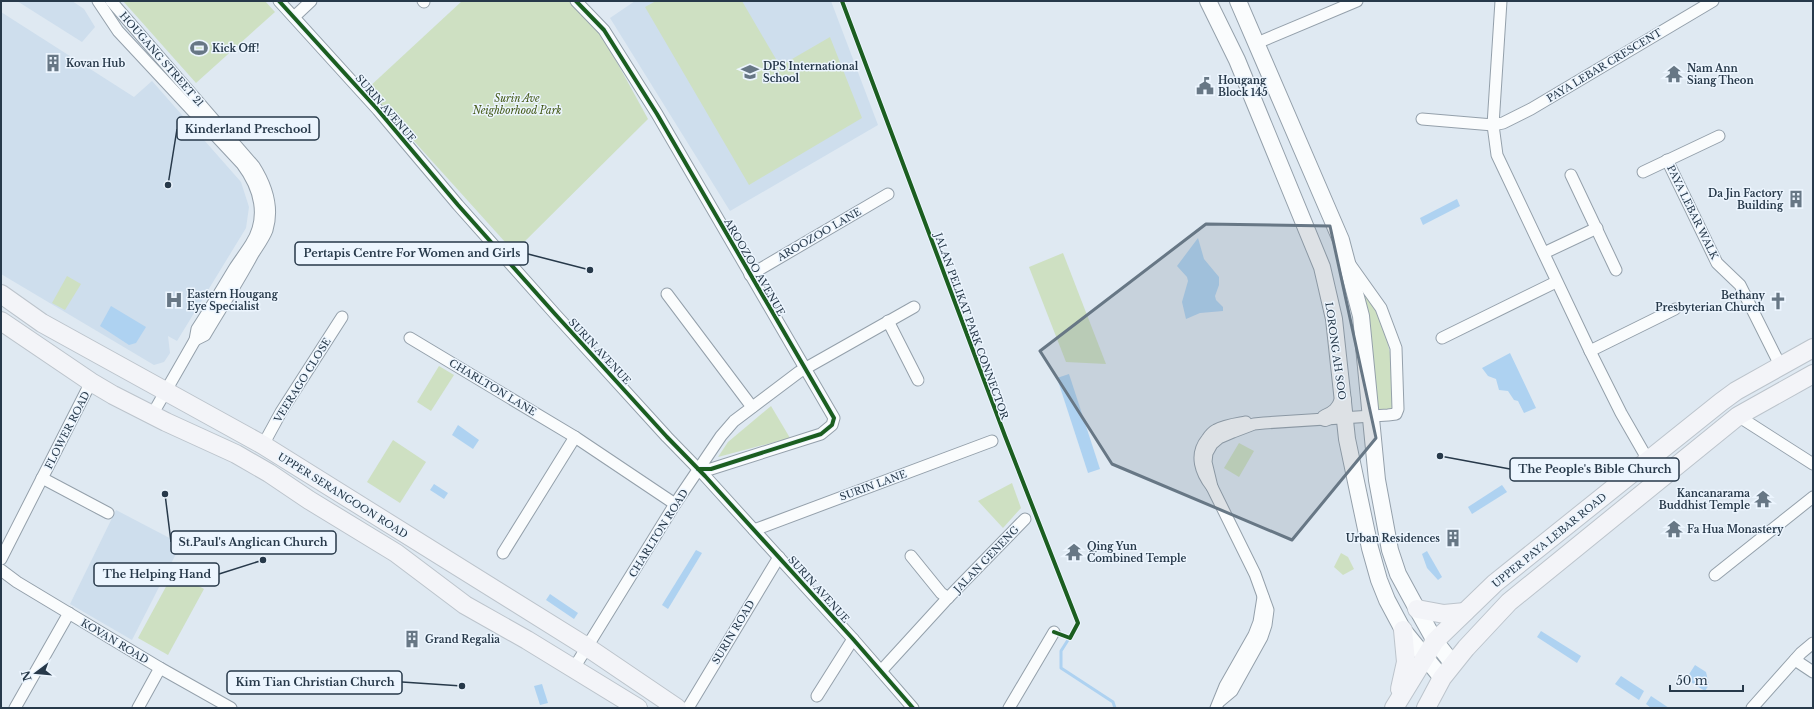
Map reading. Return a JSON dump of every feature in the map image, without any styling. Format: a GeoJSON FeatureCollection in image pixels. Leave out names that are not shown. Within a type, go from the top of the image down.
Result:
{"type":"FeatureCollection","features":[{"type":"Feature","properties":{"kind":"main road","name":"LORONG AH SOO"},"geometry":{"type":"LineString","coordinates":[[1208,1],[1237,60],[1322,267],[1334,319],[1347,438],[1373,560],[1387,600],[1403,630],[1426,657],[1447,671]]}},
{"type":"Feature","properties":{"kind":"main road"},"geometry":{"type":"LineString","coordinates":[[1238,1],[1344,252],[1361,316],[1377,480],[1390,550],[1398,574],[1435,641],[1447,671]]}},
{"type":"Feature","properties":{"kind":"main road","name":"UPPER SERANGOON ROAD"},"geometry":{"type":"LineString","coordinates":[[1,294],[42,323],[263,445],[587,647],[677,708]]}},
{"type":"Feature","properties":{"kind":"main road","name":"UPPER SERANGOON ROAD"},"geometry":{"type":"LineString","coordinates":[[1,321],[91,382],[152,415],[236,454],[269,472],[315,504],[396,553],[465,605],[574,668],[638,708]]}},
{"type":"Feature","properties":{"kind":"main road","name":"UPPER PAYA LEBAR ROAD"},"geometry":{"type":"LineString","coordinates":[[1393,708],[1435,641],[1495,583],[1736,391],[1780,365],[1813,348]]}},
{"type":"Feature","properties":{"kind":"main road"},"geometry":{"type":"LineString","coordinates":[[1426,708],[1447,671],[1509,602],[1738,416],[1813,374]]}},
{"type":"Feature","properties":{"kind":"main road"},"geometry":{"type":"LineString","coordinates":[[1325,418],[1334,414],[1339,409],[1343,400]]}},
{"type":"Feature","properties":{"kind":"main road"},"geometry":{"type":"LineString","coordinates":[[1417,609],[1444,614],[1464,612]]}},
{"type":"Feature","properties":{"kind":"main road"},"geometry":{"type":"LineString","coordinates":[[1393,708],[1400,689],[1406,662],[1403,630]]}},
{"type":"Feature","properties":{"kind":"street","name":"HOUGANG STREET 21"},"geometry":{"type":"LineString","coordinates":[[98,1],[118,31],[242,164],[252,178],[258,191],[261,210],[260,222],[252,243],[197,329],[195,340],[152,415]]}},
{"type":"Feature","properties":{"kind":"street","name":"HOUGANG STREET 21"},"geometry":{"type":"LineString","coordinates":[[111,1],[254,166],[262,178],[268,196],[269,210],[267,230],[205,335],[195,340]]}},
{"type":"Feature","properties":{"kind":"street","name":"SURIN AVENUE"},"geometry":{"type":"LineString","coordinates":[[279,1],[378,110],[458,205],[550,308],[853,638],[913,708]]}},
{"type":"Feature","properties":{"kind":"street"},"geometry":{"type":"LineString","coordinates":[[294,17],[311,1]]}},
{"type":"Feature","properties":{"kind":"street","name":"AROOZOO AVENUE"},"geometry":{"type":"LineString","coordinates":[[576,1],[604,30],[657,114],[834,418],[834,422],[829,428],[811,438],[711,469],[698,469]]}},
{"type":"Feature","properties":{"kind":"street"},"geometry":{"type":"LineString","coordinates":[[1257,43],[1357,1]]}},
{"type":"Feature","properties":{"kind":"street"},"geometry":{"type":"LineString","coordinates":[[1501,1],[1493,125],[1498,158],[1590,351],[1621,413],[1648,460]]}},
{"type":"Feature","properties":{"kind":"street","name":"PAYA LEBAR CRESCENT"},"geometry":{"type":"LineString","coordinates":[[1422,120],[1493,125],[1503,123],[1531,109],[1713,1]]}},
{"type":"Feature","properties":{"kind":"street","name":"PAYA LEBAR WALK"},"geometry":{"type":"LineString","coordinates":[[1643,172],[1719,136]]}},
{"type":"Feature","properties":{"kind":"street","name":"PAYA LEBAR WALK"},"geometry":{"type":"LineString","coordinates":[[1668,160],[1717,263],[1740,286],[1780,365]]}},
{"type":"Feature","properties":{"kind":"street"},"geometry":{"type":"LineString","coordinates":[[1571,175],[1616,270]]}},
{"type":"Feature","properties":{"kind":"street","name":"AROOZOO LANE"},"geometry":{"type":"LineString","coordinates":[[750,275],[888,194]]}},
{"type":"Feature","properties":{"kind":"street"},"geometry":{"type":"LineString","coordinates":[[1544,253],[1597,228]]}},
{"type":"Feature","properties":{"kind":"street"},"geometry":{"type":"LineString","coordinates":[[1218,704],[1232,690],[1262,637],[1266,625],[1268,610],[1264,596],[1250,563],[1212,487],[1206,460],[1207,453],[1212,444],[1219,438],[1254,424],[1325,418],[1371,417],[1396,414],[1398,409],[1396,348],[1382,308],[1349,263],[1344,252]]}},
{"type":"Feature","properties":{"kind":"street"},"geometry":{"type":"LineString","coordinates":[[1442,338],[1556,282]]}},
{"type":"Feature","properties":{"kind":"street"},"geometry":{"type":"LineString","coordinates":[[667,294],[752,407]]}},
{"type":"Feature","properties":{"kind":"street","name":"CHARLTON ROAD"},"geometry":{"type":"LineString","coordinates":[[574,668],[675,504],[721,436],[734,421],[806,369],[914,307]]}},
{"type":"Feature","properties":{"kind":"street"},"geometry":{"type":"LineString","coordinates":[[1590,351],[1676,309]]}},
{"type":"Feature","properties":{"kind":"street","name":"VEERAGO CLOSE"},"geometry":{"type":"LineString","coordinates":[[263,445],[281,412],[342,316]]}},
{"type":"Feature","properties":{"kind":"street"},"geometry":{"type":"LineString","coordinates":[[888,321],[918,380]]}},
{"type":"Feature","properties":{"kind":"street","name":"CHARLTON LANE"},"geometry":{"type":"LineString","coordinates":[[410,338],[575,437],[675,504]]}},
{"type":"Feature","properties":{"kind":"street","name":"FLOWER ROAD"},"geometry":{"type":"LineString","coordinates":[[1,559],[91,382]]}},
{"type":"Feature","properties":{"kind":"street"},"geometry":{"type":"LineString","coordinates":[[1738,416],[1813,464]]}},
{"type":"Feature","properties":{"kind":"street"},"geometry":{"type":"LineString","coordinates":[[503,553],[575,437]]}},
{"type":"Feature","properties":{"kind":"street","name":"SURIN LANE"},"geometry":{"type":"LineString","coordinates":[[754,530],[992,441]]}},
{"type":"Feature","properties":{"kind":"street","name":"FLOWER ROAD"},"geometry":{"type":"LineString","coordinates":[[42,478],[108,513]]}},
{"type":"Feature","properties":{"kind":"street"},"geometry":{"type":"LineString","coordinates":[[1715,575],[1813,497]]}},
{"type":"Feature","properties":{"kind":"street","name":"JALAN GENENG"},"geometry":{"type":"LineString","coordinates":[[881,671],[948,598],[1025,519]]}},
{"type":"Feature","properties":{"kind":"street","name":"JALAN GENENG"},"geometry":{"type":"LineString","coordinates":[[911,556],[941,593],[948,598]]}},
{"type":"Feature","properties":{"kind":"street","name":"SURIN ROAD"},"geometry":{"type":"LineString","coordinates":[[688,708],[779,557]]}},
{"type":"Feature","properties":{"kind":"street","name":"KOVAN ROAD"},"geometry":{"type":"LineString","coordinates":[[1,570],[160,668],[231,708]]}},
{"type":"Feature","properties":{"kind":"street"},"geometry":{"type":"LineString","coordinates":[[16,708],[69,613]]}},
{"type":"Feature","properties":{"kind":"street"},"geometry":{"type":"LineString","coordinates":[[1009,708],[1054,632]]}},
{"type":"Feature","properties":{"kind":"street"},"geometry":{"type":"LineString","coordinates":[[817,696],[853,638]]}},
{"type":"Feature","properties":{"kind":"street"},"geometry":{"type":"LineString","coordinates":[[1752,708],[1795,660],[1813,643]]}},
{"type":"Feature","properties":{"kind":"street"},"geometry":{"type":"LineString","coordinates":[[1795,660],[1813,672]]}},
{"type":"Feature","properties":{"kind":"street"},"geometry":{"type":"LineString","coordinates":[[138,708],[160,668]]}},
{"type":"Feature","properties":{"kind":"highlighted area"},"geometry":{"type":"Polygon","coordinates":[[[1206,224],[1330,226],[1376,438],[1292,540],[1112,464],[1040,351],[1206,224]]]}},
{"type":"Feature","properties":{"kind":"shaded area"},"geometry":{"type":"Polygon","coordinates":[[[17,1],[72,1],[84,9],[95,27],[82,42],[17,1]]]}},
{"type":"Feature","properties":{"kind":"shaded area","name":"DPS International School"},"geometry":{"type":"Polygon","coordinates":[[[635,1],[831,1],[878,125],[730,211],[610,18],[635,1]]]}},
{"type":"Feature","properties":{"kind":"shaded area"},"geometry":{"type":"Polygon","coordinates":[[[1,12],[134,97],[152,81],[241,182],[249,207],[246,228],[177,341],[168,336],[170,353],[164,362],[154,365],[1,274],[1,12]]]}},
{"type":"Feature","properties":{"kind":"shaded area"},"geometry":{"type":"Polygon","coordinates":[[[116,510],[181,544],[132,640],[70,604],[116,510]]]}},
{"type":"Feature","properties":{"kind":"green space","name":"Kick Off!"},"geometry":{"type":"Polygon","coordinates":[[[123,1],[265,1],[275,12],[196,83],[123,1]]]}},
{"type":"Feature","properties":{"kind":"green space","name":"Surin Ave Neighborhood Park"},"geometry":{"type":"Polygon","coordinates":[[[462,1],[570,1],[601,33],[648,119],[514,252],[367,89],[462,1]]]}},
{"type":"Feature","properties":{"kind":"green space"},"geometry":{"type":"Polygon","coordinates":[[[656,1],[742,1],[780,66],[830,37],[862,118],[749,185],[645,7],[656,1]]]}},
{"type":"Feature","properties":{"kind":"green space"},"geometry":{"type":"Polygon","coordinates":[[[1063,253],[1106,364],[1066,362],[1029,267],[1063,253]]]}},
{"type":"Feature","properties":{"kind":"green space"},"geometry":{"type":"Polygon","coordinates":[[[67,276],[81,284],[65,310],[52,303],[67,276]]]}},
{"type":"Feature","properties":{"kind":"green space"},"geometry":{"type":"Polygon","coordinates":[[[1364,290],[1383,324],[1391,357],[1392,410],[1376,411],[1359,291],[1364,290]]]}},
{"type":"Feature","properties":{"kind":"green space"},"geometry":{"type":"Polygon","coordinates":[[[439,366],[454,375],[431,411],[417,402],[439,366]]]}},
{"type":"Feature","properties":{"kind":"green space"},"geometry":{"type":"Polygon","coordinates":[[[771,406],[790,438],[718,457],[728,442],[771,406]]]}},
{"type":"Feature","properties":{"kind":"green space"},"geometry":{"type":"Polygon","coordinates":[[[393,440],[426,462],[400,503],[367,482],[393,440]]]}},
{"type":"Feature","properties":{"kind":"green space"},"geometry":{"type":"Polygon","coordinates":[[[1239,443],[1254,451],[1239,477],[1224,468],[1239,443]]]}},
{"type":"Feature","properties":{"kind":"green space"},"geometry":{"type":"Polygon","coordinates":[[[1012,483],[1021,508],[1003,528],[978,501],[1012,483]]]}},
{"type":"Feature","properties":{"kind":"green space"},"geometry":{"type":"Polygon","coordinates":[[[1341,553],[1348,557],[1354,569],[1343,575],[1334,567],[1341,553]]]}},
{"type":"Feature","properties":{"kind":"green space"},"geometry":{"type":"Polygon","coordinates":[[[174,572],[204,589],[168,655],[138,638],[174,572]]]}},
{"type":"Feature","properties":{"kind":"water"},"geometry":{"type":"Polygon","coordinates":[[[1457,199],[1460,206],[1423,225],[1420,218],[1457,199]]]}},
{"type":"Feature","properties":{"kind":"water"},"geometry":{"type":"Polygon","coordinates":[[[1198,238],[1204,259],[1219,277],[1219,285],[1215,296],[1216,300],[1223,307],[1223,311],[1200,313],[1186,319],[1182,302],[1188,281],[1187,277],[1177,266],[1198,238]]]}},
{"type":"Feature","properties":{"kind":"water"},"geometry":{"type":"Polygon","coordinates":[[[111,306],[146,327],[136,343],[129,345],[100,326],[111,306]]]}},
{"type":"Feature","properties":{"kind":"water"},"geometry":{"type":"Polygon","coordinates":[[[1510,353],[1536,408],[1524,413],[1518,401],[1514,400],[1508,391],[1499,390],[1496,379],[1488,376],[1482,368],[1510,353]]]}},
{"type":"Feature","properties":{"kind":"water"},"geometry":{"type":"Polygon","coordinates":[[[1069,374],[1100,469],[1088,473],[1057,378],[1069,374]]]}},
{"type":"Feature","properties":{"kind":"water"},"geometry":{"type":"Polygon","coordinates":[[[458,425],[479,440],[473,449],[452,435],[458,425]]]}},
{"type":"Feature","properties":{"kind":"water"},"geometry":{"type":"Polygon","coordinates":[[[434,484],[448,493],[444,499],[430,490],[434,484]]]}},
{"type":"Feature","properties":{"kind":"water"},"geometry":{"type":"Polygon","coordinates":[[[1502,485],[1507,492],[1472,514],[1468,507],[1502,485]]]}},
{"type":"Feature","properties":{"kind":"water"},"geometry":{"type":"Polygon","coordinates":[[[696,550],[702,553],[668,609],[662,605],[696,550]]]}},
{"type":"Feature","properties":{"kind":"water"},"geometry":{"type":"Polygon","coordinates":[[[1427,551],[1442,577],[1438,580],[1427,568],[1422,554],[1427,551]]]}},
{"type":"Feature","properties":{"kind":"water"},"geometry":{"type":"Polygon","coordinates":[[[550,594],[578,613],[574,619],[546,600],[550,594]]]}},
{"type":"Feature","properties":{"kind":"water"},"geometry":{"type":"Polygon","coordinates":[[[1541,631],[1581,656],[1577,663],[1537,637],[1541,631]]]}},
{"type":"Feature","properties":{"kind":"water"},"geometry":{"type":"Polygon","coordinates":[[[1695,665],[1706,672],[1709,685],[1705,691],[1686,679],[1695,665]]]}},
{"type":"Feature","properties":{"kind":"water"},"geometry":{"type":"Polygon","coordinates":[[[1621,676],[1644,691],[1639,700],[1615,684],[1621,676]]]}},
{"type":"Feature","properties":{"kind":"water"},"geometry":{"type":"Polygon","coordinates":[[[542,684],[548,703],[540,705],[534,686],[542,684]]]}},
{"type":"Feature","properties":{"kind":"water"},"geometry":{"type":"Polygon","coordinates":[[[1651,696],[1669,708],[1651,708],[1646,704],[1651,696]]]}},
{"type":"Feature","properties":{"kind":"waterway"},"geometry":{"type":"LineString","coordinates":[[1068,640],[1061,651],[1061,668],[1113,702],[1115,708]]}},
{"type":"Feature","properties":{"kind":"cycle path"},"geometry":{"type":"LineString","coordinates":[[279,1],[378,110],[458,205],[555,314],[667,437],[705,476],[853,639],[913,708]]}},
{"type":"Feature","properties":{"kind":"cycle path"},"geometry":{"type":"LineString","coordinates":[[576,1],[604,30],[657,114],[834,418],[832,425],[821,434],[711,469],[698,469]]}},
{"type":"Feature","properties":{"kind":"cycle path","name":"JALAN PELIKAT PARK CONNECTOR"},"geometry":{"type":"LineString","coordinates":[[842,1],[1005,436],[1078,623],[1070,638],[1054,632]]}},
{"type":"Feature","properties":{"kind":"place","name":"Kick Off!"},"geometry":{"type":"Point","coordinates":[199,48]}},
{"type":"Feature","properties":{"kind":"place","name":"Kovan Hub"},"geometry":{"type":"Point","coordinates":[53,63]}},
{"type":"Feature","properties":{"kind":"place","name":"DPS International School"},"geometry":{"type":"Point","coordinates":[750,72]}},
{"type":"Feature","properties":{"kind":"place","name":"Nam Ann Siang Theon"},"geometry":{"type":"Point","coordinates":[1674,74]}},
{"type":"Feature","properties":{"kind":"place","name":"Hougang Block 145"},"geometry":{"type":"Point","coordinates":[1205,86]}},
{"type":"Feature","properties":{"kind":"place","name":"Kinderland Preschool"},"geometry":{"type":"Point","coordinates":[168,185]}},
{"type":"Feature","properties":{"kind":"place","name":"Da Jin Factory Building"},"geometry":{"type":"Point","coordinates":[1796,199]}},
{"type":"Feature","properties":{"kind":"place","name":"Pertapis Centre For Women and Girls"},"geometry":{"type":"Point","coordinates":[590,270]}},
{"type":"Feature","properties":{"kind":"place","name":"Eastern Hougang Eye Specialist"},"geometry":{"type":"Point","coordinates":[174,300]}},
{"type":"Feature","properties":{"kind":"place","name":"Bethany Presbyterian Church"},"geometry":{"type":"Point","coordinates":[1778,301]}},
{"type":"Feature","properties":{"kind":"place","name":"The People's Bible Church"},"geometry":{"type":"Point","coordinates":[1440,456]}},
{"type":"Feature","properties":{"kind":"place","name":"St.Paul's Anglican Church"},"geometry":{"type":"Point","coordinates":[165,494]}},
{"type":"Feature","properties":{"kind":"place","name":"Kancanarama Buddhist Temple"},"geometry":{"type":"Point","coordinates":[1763,499]}},
{"type":"Feature","properties":{"kind":"place","name":"Fa Hua Monastery"},"geometry":{"type":"Point","coordinates":[1674,529]}},
{"type":"Feature","properties":{"kind":"place","name":"Urban Residences"},"geometry":{"type":"Point","coordinates":[1453,538]}},
{"type":"Feature","properties":{"kind":"place","name":"Qing Yun Combined Temple"},"geometry":{"type":"Point","coordinates":[1074,552]}},
{"type":"Feature","properties":{"kind":"place","name":"The Helping Hand"},"geometry":{"type":"Point","coordinates":[263,560]}},
{"type":"Feature","properties":{"kind":"place","name":"Grand Regalia"},"geometry":{"type":"Point","coordinates":[412,639]}},
{"type":"Feature","properties":{"kind":"place","name":"Kim Tian Christian Church"},"geometry":{"type":"Point","coordinates":[462,686]}}]}
